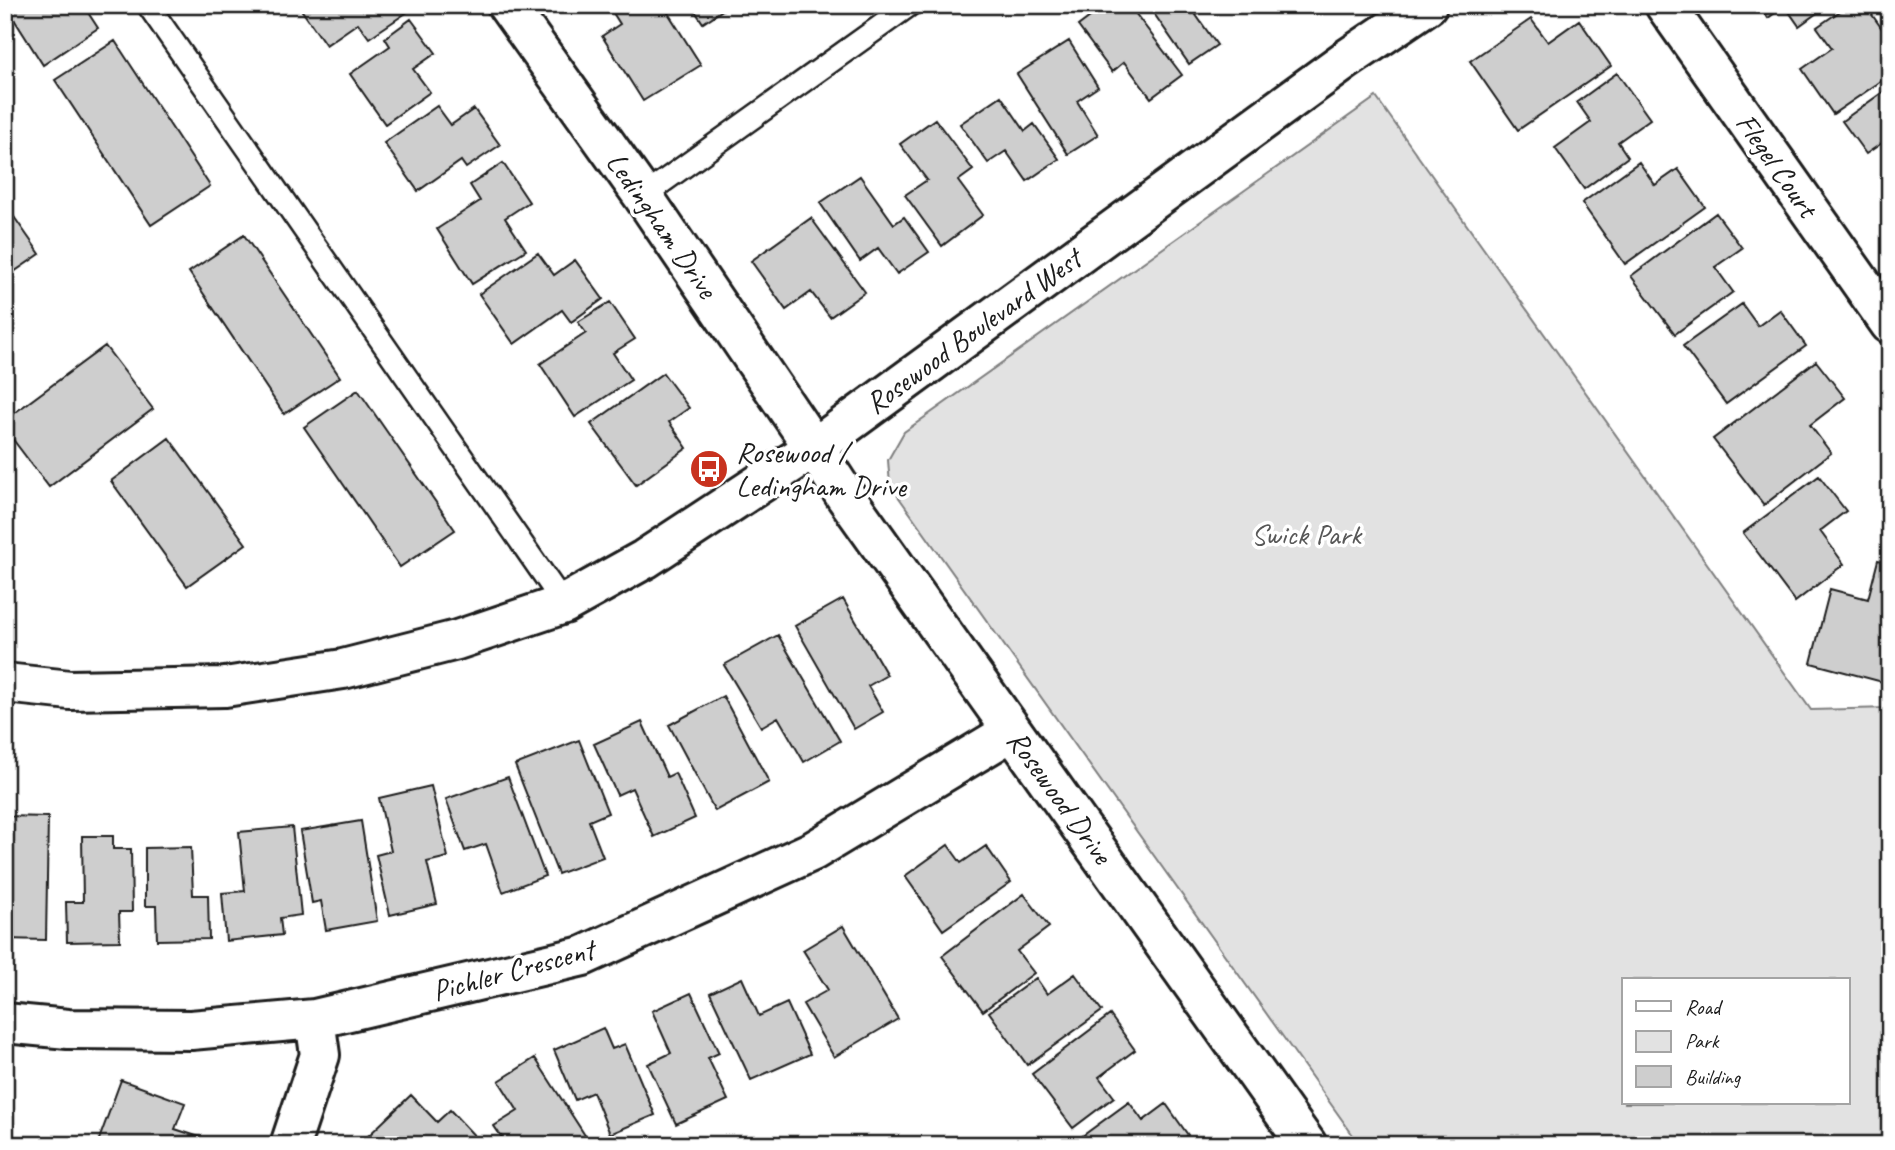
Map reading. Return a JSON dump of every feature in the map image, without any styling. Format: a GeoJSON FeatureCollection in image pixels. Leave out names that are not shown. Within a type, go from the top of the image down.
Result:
{"type":"FeatureCollection","features":[{"type":"Feature","properties":{"kind":"street","name":"Ledingham Drive"},"geometry":{"type":"LineString","coordinates":[[507,5],[643,196],[814,448]]}},
{"type":"Feature","properties":{"kind":"street","name":"Rosewood Boulevard West"},"geometry":{"type":"LineString","coordinates":[[5,683],[69,690],[225,687],[343,668],[457,640],[564,604],[645,559],[814,448],[1346,59],[1427,5]]}},
{"type":"Feature","properties":{"kind":"street","name":"Flegel Court"},"geometry":{"type":"LineString","coordinates":[[1665,5],[1890,324]]}},
{"type":"Feature","properties":{"kind":"street","name":"Rosewood Drive"},"geometry":{"type":"LineString","coordinates":[[814,448],[846,497],[1307,1145]]}},
{"type":"Feature","properties":{"kind":"street","name":"Pichler Crescent"},"geometry":{"type":"LineString","coordinates":[[5,1023],[68,1029],[191,1030],[315,1019],[583,956],[813,851],[1012,731]]}},
{"type":"Feature","properties":{"kind":"street"},"geometry":{"type":"LineString","coordinates":[[290,1145],[320,1055],[315,1019]]}},
{"type":"Feature","properties":{"kind":"lane"},"geometry":{"type":"LineString","coordinates":[[148,5],[564,604]]}},
{"type":"Feature","properties":{"kind":"lane"},"geometry":{"type":"LineString","coordinates":[[643,196],[910,5]]}},
{"type":"Feature","properties":{"kind":"green space","name":"Swick Park"},"geometry":{"type":"Polygon","coordinates":[[[1376,97],[1811,710],[1890,708],[1890,1145],[1360,1145],[890,485],[888,460],[904,432],[1376,97]]]}},
{"type":"Feature","properties":{"kind":"building"},"geometry":{"type":"Polygon","coordinates":[[[5,5],[83,5],[98,28],[43,65],[5,5]]]}},
{"type":"Feature","properties":{"kind":"building"},"geometry":{"type":"Polygon","coordinates":[[[298,5],[405,5],[409,11],[369,38],[358,23],[326,45],[298,5]]]}},
{"type":"Feature","properties":{"kind":"building"},"geometry":{"type":"Polygon","coordinates":[[[608,5],[663,5],[701,65],[643,101],[602,36],[620,24],[608,5]]]}},
{"type":"Feature","properties":{"kind":"building"},"geometry":{"type":"Polygon","coordinates":[[[691,5],[730,5],[703,23],[691,5]]]}},
{"type":"Feature","properties":{"kind":"building"},"geometry":{"type":"Polygon","coordinates":[[[1106,5],[1129,5],[1182,75],[1151,98],[1124,62],[1112,72],[1078,26],[1106,5]]]}},
{"type":"Feature","properties":{"kind":"building"},"geometry":{"type":"Polygon","coordinates":[[[1148,5],[1211,5],[1196,15],[1217,45],[1189,64],[1148,5]]]}},
{"type":"Feature","properties":{"kind":"building"},"geometry":{"type":"Polygon","coordinates":[[[1759,5],[1828,5],[1799,26],[1785,6],[1768,18],[1759,5]]]}},
{"type":"Feature","properties":{"kind":"building"},"geometry":{"type":"Polygon","coordinates":[[[1849,5],[1865,5],[1890,40],[1890,75],[1833,114],[1802,69],[1832,48],[1817,27],[1849,5]]]}},
{"type":"Feature","properties":{"kind":"building"},"geometry":{"type":"Polygon","coordinates":[[[411,19],[436,53],[413,69],[430,92],[385,124],[350,74],[390,46],[385,38],[411,19]]]}},
{"type":"Feature","properties":{"kind":"building"},"geometry":{"type":"Polygon","coordinates":[[[1531,19],[1548,42],[1579,20],[1611,66],[1518,130],[1470,61],[1531,19]]]}},
{"type":"Feature","properties":{"kind":"building"},"geometry":{"type":"Polygon","coordinates":[[[115,41],[210,186],[151,225],[55,80],[115,41]]]}},
{"type":"Feature","properties":{"kind":"building"},"geometry":{"type":"Polygon","coordinates":[[[1069,41],[1098,87],[1077,101],[1098,135],[1068,154],[1017,74],[1069,41]]]}},
{"type":"Feature","properties":{"kind":"building"},"geometry":{"type":"Polygon","coordinates":[[[1617,73],[1650,119],[1618,142],[1628,157],[1584,189],[1555,148],[1591,122],[1577,102],[1617,73]]]}},
{"type":"Feature","properties":{"kind":"building"},"geometry":{"type":"Polygon","coordinates":[[[1890,87],[1890,141],[1888,139],[1866,154],[1842,121],[1890,87]]]}},
{"type":"Feature","properties":{"kind":"building"},"geometry":{"type":"Polygon","coordinates":[[[1001,96],[1025,131],[1034,124],[1059,159],[1027,181],[1006,151],[988,163],[960,124],[1001,96]]]}},
{"type":"Feature","properties":{"kind":"building"},"geometry":{"type":"Polygon","coordinates":[[[437,106],[451,125],[474,109],[500,145],[466,168],[461,161],[418,191],[384,143],[437,106]]]}},
{"type":"Feature","properties":{"kind":"building"},"geometry":{"type":"Polygon","coordinates":[[[935,119],[973,170],[958,181],[983,215],[942,246],[905,195],[927,180],[900,144],[935,119]]]}},
{"type":"Feature","properties":{"kind":"building"},"geometry":{"type":"Polygon","coordinates":[[[1639,162],[1655,185],[1678,169],[1705,207],[1625,264],[1582,203],[1639,162]]]}},
{"type":"Feature","properties":{"kind":"building"},"geometry":{"type":"Polygon","coordinates":[[[503,163],[529,202],[505,218],[526,250],[472,284],[437,229],[480,201],[470,185],[503,163]]]}},
{"type":"Feature","properties":{"kind":"building"},"geometry":{"type":"Polygon","coordinates":[[[860,176],[894,224],[904,217],[929,252],[897,274],[878,248],[860,261],[820,203],[860,176]]]}},
{"type":"Feature","properties":{"kind":"building"},"geometry":{"type":"Polygon","coordinates":[[[5,204],[40,254],[5,278],[5,204]]]}},
{"type":"Feature","properties":{"kind":"building"},"geometry":{"type":"Polygon","coordinates":[[[1716,213],[1742,248],[1715,267],[1733,292],[1675,334],[1631,276],[1716,213]]]}},
{"type":"Feature","properties":{"kind":"building"},"geometry":{"type":"Polygon","coordinates":[[[811,218],[865,292],[830,317],[811,292],[786,310],[751,261],[811,218]]]}},
{"type":"Feature","properties":{"kind":"building"},"geometry":{"type":"Polygon","coordinates":[[[244,235],[340,377],[284,414],[189,272],[244,235]]]}},
{"type":"Feature","properties":{"kind":"building"},"geometry":{"type":"Polygon","coordinates":[[[538,253],[554,275],[575,260],[603,299],[571,322],[562,310],[514,344],[479,294],[538,253]]]}},
{"type":"Feature","properties":{"kind":"building"},"geometry":{"type":"Polygon","coordinates":[[[610,302],[635,339],[613,353],[631,380],[575,417],[540,364],[586,333],[578,322],[610,302]]]}},
{"type":"Feature","properties":{"kind":"building"},"geometry":{"type":"Polygon","coordinates":[[[1742,304],[1758,326],[1780,310],[1806,346],[1726,404],[1683,346],[1742,304]]]}},
{"type":"Feature","properties":{"kind":"building"},"geometry":{"type":"Polygon","coordinates":[[[105,346],[153,409],[49,487],[5,429],[5,420],[105,346]]]}},
{"type":"Feature","properties":{"kind":"building"},"geometry":{"type":"Polygon","coordinates":[[[1816,361],[1845,398],[1810,425],[1831,453],[1764,505],[1713,439],[1816,361]]]}},
{"type":"Feature","properties":{"kind":"building"},"geometry":{"type":"Polygon","coordinates":[[[663,373],[689,408],[669,422],[687,448],[636,485],[591,424],[663,373]]]}},
{"type":"Feature","properties":{"kind":"building"},"geometry":{"type":"Polygon","coordinates":[[[358,390],[455,530],[400,567],[304,427],[358,390]]]}},
{"type":"Feature","properties":{"kind":"building"},"geometry":{"type":"Polygon","coordinates":[[[169,438],[246,544],[187,586],[111,481],[169,438]]]}},
{"type":"Feature","properties":{"kind":"building"},"geometry":{"type":"Polygon","coordinates":[[[1819,476],[1846,511],[1820,531],[1844,564],[1795,602],[1743,533],[1819,476]]]}},
{"type":"Feature","properties":{"kind":"building"},"geometry":{"type":"Polygon","coordinates":[[[1878,560],[1890,563],[1890,684],[1811,663],[1830,589],[1868,599],[1878,560]]]}},
{"type":"Feature","properties":{"kind":"building"},"geometry":{"type":"Polygon","coordinates":[[[843,599],[887,675],[868,686],[883,712],[854,729],[795,626],[843,599]]]}},
{"type":"Feature","properties":{"kind":"building"},"geometry":{"type":"Polygon","coordinates":[[[778,635],[840,741],[804,762],[778,717],[761,727],[724,665],[778,635]]]}},
{"type":"Feature","properties":{"kind":"building"},"geometry":{"type":"Polygon","coordinates":[[[723,696],[769,782],[715,811],[669,725],[723,696]]]}},
{"type":"Feature","properties":{"kind":"building"},"geometry":{"type":"Polygon","coordinates":[[[642,722],[667,777],[675,773],[695,818],[654,837],[632,788],[617,795],[594,744],[642,722]]]}},
{"type":"Feature","properties":{"kind":"building"},"geometry":{"type":"Polygon","coordinates":[[[579,740],[608,813],[589,821],[603,857],[558,874],[515,765],[579,740]]]}},
{"type":"Feature","properties":{"kind":"building"},"geometry":{"type":"Polygon","coordinates":[[[508,777],[545,876],[503,892],[486,844],[465,851],[446,799],[508,777]]]}},
{"type":"Feature","properties":{"kind":"building"},"geometry":{"type":"Polygon","coordinates":[[[431,786],[448,857],[427,862],[437,904],[390,915],[376,855],[391,851],[379,798],[431,786]]]}},
{"type":"Feature","properties":{"kind":"building"},"geometry":{"type":"Polygon","coordinates":[[[5,816],[48,817],[46,940],[5,939],[5,816]]]}},
{"type":"Feature","properties":{"kind":"building"},"geometry":{"type":"Polygon","coordinates":[[[361,821],[377,921],[326,930],[321,901],[312,903],[300,831],[361,821]]]}},
{"type":"Feature","properties":{"kind":"building"},"geometry":{"type":"Polygon","coordinates":[[[292,827],[301,915],[280,918],[282,935],[226,941],[222,893],[245,891],[239,832],[292,827]]]}},
{"type":"Feature","properties":{"kind":"building"},"geometry":{"type":"Polygon","coordinates":[[[82,836],[113,836],[113,849],[131,849],[132,912],[119,912],[120,941],[67,942],[66,902],[83,902],[82,836]]]}},
{"type":"Feature","properties":{"kind":"building"},"geometry":{"type":"Polygon","coordinates":[[[948,845],[961,863],[986,846],[1011,882],[943,930],[905,876],[948,845]]]}},
{"type":"Feature","properties":{"kind":"building"},"geometry":{"type":"Polygon","coordinates":[[[191,847],[193,895],[208,895],[209,939],[157,940],[156,906],[145,906],[145,848],[191,847]]]}},
{"type":"Feature","properties":{"kind":"building"},"geometry":{"type":"Polygon","coordinates":[[[1024,894],[1049,927],[1017,951],[1034,973],[983,1011],[942,956],[1024,894]]]}},
{"type":"Feature","properties":{"kind":"building"},"geometry":{"type":"Polygon","coordinates":[[[843,926],[898,1019],[834,1057],[803,1004],[828,990],[803,950],[843,926]]]}},
{"type":"Feature","properties":{"kind":"building"},"geometry":{"type":"Polygon","coordinates":[[[1075,974],[1102,1011],[1027,1065],[989,1012],[1036,978],[1047,994],[1075,974]]]}},
{"type":"Feature","properties":{"kind":"building"},"geometry":{"type":"Polygon","coordinates":[[[742,978],[759,1016],[787,1003],[810,1054],[751,1080],[710,993],[742,978]]]}},
{"type":"Feature","properties":{"kind":"building"},"geometry":{"type":"Polygon","coordinates":[[[691,993],[719,1053],[708,1058],[728,1100],[676,1124],[648,1064],[671,1053],[652,1011],[691,993]]]}},
{"type":"Feature","properties":{"kind":"building"},"geometry":{"type":"Polygon","coordinates":[[[1110,1015],[1135,1050],[1099,1077],[1114,1097],[1073,1128],[1032,1074],[1110,1015]]]}},
{"type":"Feature","properties":{"kind":"building"},"geometry":{"type":"Polygon","coordinates":[[[603,1028],[612,1049],[625,1044],[655,1115],[610,1134],[593,1092],[575,1100],[554,1050],[603,1028]]]}},
{"type":"Feature","properties":{"kind":"building"},"geometry":{"type":"Polygon","coordinates":[[[535,1058],[586,1137],[574,1145],[507,1145],[494,1126],[518,1111],[499,1081],[535,1058]]]}},
{"type":"Feature","properties":{"kind":"building"},"geometry":{"type":"Polygon","coordinates":[[[121,1080],[185,1103],[175,1129],[209,1140],[207,1145],[97,1145],[121,1080]]]}},
{"type":"Feature","properties":{"kind":"building"},"geometry":{"type":"Polygon","coordinates":[[[411,1095],[437,1122],[450,1110],[483,1145],[372,1145],[366,1138],[411,1095]]]}},
{"type":"Feature","properties":{"kind":"building"},"geometry":{"type":"Polygon","coordinates":[[[1129,1102],[1143,1121],[1166,1104],[1188,1135],[1176,1145],[1086,1145],[1081,1137],[1129,1102]]]}},
{"type":"Feature","properties":{"kind":"place","name":"Rosewood / Ledingham Drive"},"geometry":{"type":"Point","coordinates":[709,469]}}]}
